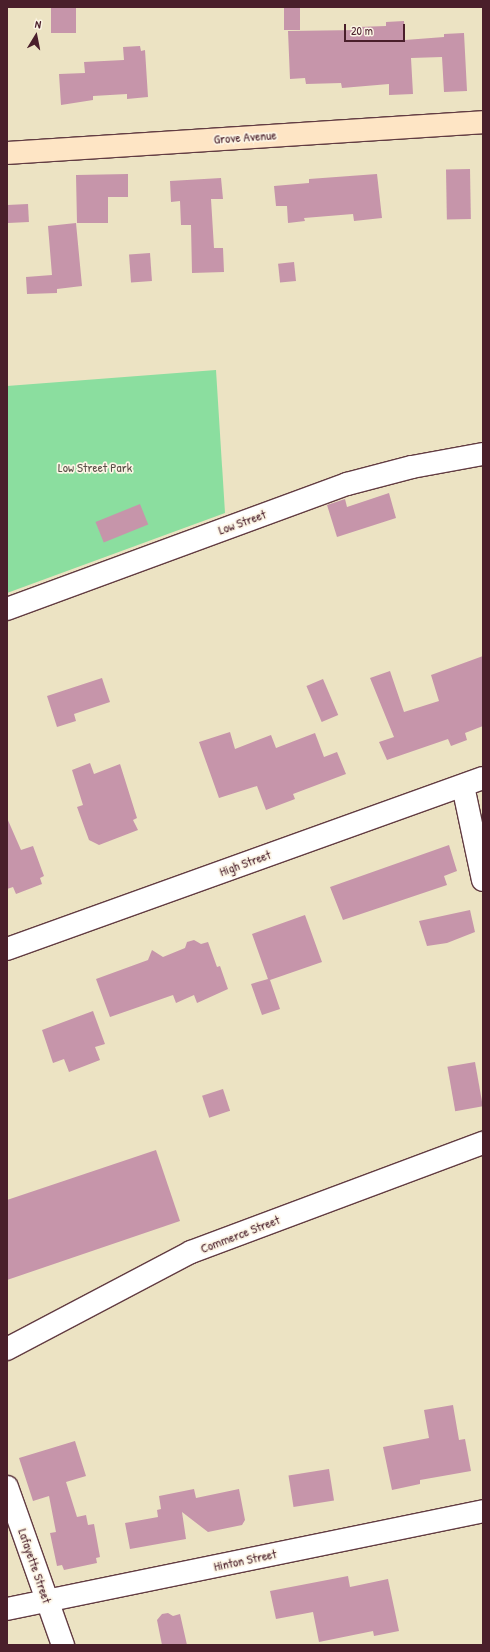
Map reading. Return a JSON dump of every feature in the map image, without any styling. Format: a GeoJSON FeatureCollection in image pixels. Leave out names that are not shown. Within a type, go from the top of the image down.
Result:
{"type":"FeatureCollection","features":[{"type":"Feature","properties":{"kind":"main road","name":"Grove Avenue"},"geometry":{"type":"LineString","coordinates":[[7,153],[483,122]]}},
{"type":"Feature","properties":{"kind":"street","name":"Low Street"},"geometry":{"type":"LineString","coordinates":[[7,609],[347,484],[412,467],[483,454]]}},
{"type":"Feature","properties":{"kind":"street"},"geometry":{"type":"LineString","coordinates":[[473,782],[483,880]]}},
{"type":"Feature","properties":{"kind":"street","name":"High Street"},"geometry":{"type":"LineString","coordinates":[[7,949],[473,782]]}},
{"type":"Feature","properties":{"kind":"street","name":"Commerce Street"},"geometry":{"type":"LineString","coordinates":[[7,1349],[191,1252],[483,1143]]}},
{"type":"Feature","properties":{"kind":"street","name":"Lafayette Street"},"geometry":{"type":"LineString","coordinates":[[7,1487],[63,1645]]}},
{"type":"Feature","properties":{"kind":"street","name":"Hinton Street"},"geometry":{"type":"LineString","coordinates":[[7,1609],[483,1511]]}},
{"type":"Feature","properties":{"kind":"green space","name":"Low Street Park"},"geometry":{"type":"Polygon","coordinates":[[[216,370],[225,513],[7,593],[7,386],[216,370]]]}},
{"type":"Feature","properties":{"kind":"building"},"geometry":{"type":"Polygon","coordinates":[[[51,7],[76,7],[76,33],[51,33],[51,7]]]}},
{"type":"Feature","properties":{"kind":"building"},"geometry":{"type":"Polygon","coordinates":[[[284,7],[300,7],[300,30],[284,30],[284,7]]]}},
{"type":"Feature","properties":{"kind":"building"},"geometry":{"type":"Polygon","coordinates":[[[404,21],[405,40],[444,37],[444,34],[464,33],[467,91],[444,92],[442,57],[411,58],[413,94],[389,95],[389,84],[342,88],[341,83],[306,84],[305,78],[290,79],[288,31],[358,30],[358,27],[386,26],[386,22],[404,21]]]}},
{"type":"Feature","properties":{"kind":"building"},"geometry":{"type":"Polygon","coordinates":[[[140,46],[141,51],[145,50],[148,97],[127,99],[127,94],[93,96],[93,100],[61,105],[59,74],[85,73],[84,62],[124,60],[123,47],[140,46]]]}},
{"type":"Feature","properties":{"kind":"building"},"geometry":{"type":"Polygon","coordinates":[[[446,169],[470,169],[471,219],[447,219],[446,169]]]}},
{"type":"Feature","properties":{"kind":"building"},"geometry":{"type":"Polygon","coordinates":[[[128,174],[128,197],[108,197],[108,223],[77,223],[76,175],[128,174]]]}},
{"type":"Feature","properties":{"kind":"building"},"geometry":{"type":"Polygon","coordinates":[[[377,174],[382,218],[354,221],[353,214],[304,218],[305,221],[288,223],[287,206],[276,206],[274,186],[309,183],[309,179],[377,174]]]}},
{"type":"Feature","properties":{"kind":"building"},"geometry":{"type":"Polygon","coordinates":[[[221,178],[223,199],[211,199],[214,248],[223,248],[224,272],[192,273],[191,225],[181,225],[180,201],[171,202],[170,181],[221,178]]]}},
{"type":"Feature","properties":{"kind":"building"},"geometry":{"type":"Polygon","coordinates":[[[28,204],[29,222],[8,223],[7,205],[28,204]]]}},
{"type":"Feature","properties":{"kind":"building"},"geometry":{"type":"Polygon","coordinates":[[[76,223],[82,286],[57,289],[57,293],[27,294],[26,277],[52,275],[48,226],[76,223]]]}},
{"type":"Feature","properties":{"kind":"building"},"geometry":{"type":"Polygon","coordinates":[[[150,253],[152,281],[131,282],[129,254],[150,253]]]}},
{"type":"Feature","properties":{"kind":"building"},"geometry":{"type":"Polygon","coordinates":[[[294,262],[296,281],[280,283],[278,264],[294,262]]]}},
{"type":"Feature","properties":{"kind":"building"},"geometry":{"type":"Polygon","coordinates":[[[389,493],[396,518],[337,537],[327,505],[345,499],[347,507],[389,493]]]}},
{"type":"Feature","properties":{"kind":"building"},"geometry":{"type":"Polygon","coordinates":[[[140,504],[148,524],[104,542],[95,522],[140,504]]]}},
{"type":"Feature","properties":{"kind":"building"},"geometry":{"type":"Polygon","coordinates":[[[483,656],[483,726],[465,733],[467,740],[451,746],[448,739],[387,760],[379,742],[394,737],[370,678],[390,671],[404,712],[439,701],[431,675],[483,656]]]}},
{"type":"Feature","properties":{"kind":"building"},"geometry":{"type":"Polygon","coordinates":[[[102,678],[110,702],[74,714],[76,721],[57,727],[47,696],[102,678]]]}},
{"type":"Feature","properties":{"kind":"building"},"geometry":{"type":"Polygon","coordinates":[[[323,679],[338,715],[322,722],[306,686],[323,679]]]}},
{"type":"Feature","properties":{"kind":"building"},"geometry":{"type":"Polygon","coordinates":[[[230,732],[235,749],[271,735],[276,748],[315,733],[324,757],[337,752],[346,774],[293,794],[295,799],[266,810],[257,786],[219,798],[199,742],[230,732]]]}},
{"type":"Feature","properties":{"kind":"building"},"geometry":{"type":"Polygon","coordinates":[[[90,763],[94,774],[120,764],[137,818],[133,820],[138,830],[99,845],[89,840],[77,807],[83,805],[72,770],[90,763]]]}},
{"type":"Feature","properties":{"kind":"building"},"geometry":{"type":"Polygon","coordinates":[[[7,818],[21,850],[33,846],[44,876],[40,878],[42,884],[16,894],[13,887],[7,889],[7,818]]]}},
{"type":"Feature","properties":{"kind":"building"},"geometry":{"type":"Polygon","coordinates":[[[449,845],[457,871],[444,876],[447,885],[343,920],[330,887],[449,845]]]}},
{"type":"Feature","properties":{"kind":"building"},"geometry":{"type":"Polygon","coordinates":[[[470,910],[475,932],[447,943],[427,946],[419,921],[470,910]]]}},
{"type":"Feature","properties":{"kind":"building"},"geometry":{"type":"Polygon","coordinates":[[[305,915],[322,962],[270,980],[280,1009],[262,1015],[251,984],[268,979],[252,934],[305,915]]]}},
{"type":"Feature","properties":{"kind":"building"},"geometry":{"type":"Polygon","coordinates":[[[194,940],[201,944],[208,942],[217,967],[220,966],[228,989],[197,1003],[194,995],[176,1003],[173,995],[110,1017],[96,979],[148,960],[152,950],[163,957],[185,948],[187,942],[194,940]]]}},
{"type":"Feature","properties":{"kind":"building"},"geometry":{"type":"Polygon","coordinates":[[[93,1011],[105,1044],[95,1047],[100,1060],[69,1072],[64,1059],[53,1063],[42,1030],[93,1011]]]}},
{"type":"Feature","properties":{"kind":"building"},"geometry":{"type":"Polygon","coordinates":[[[475,1062],[483,1106],[455,1111],[447,1067],[475,1062]]]}},
{"type":"Feature","properties":{"kind":"building"},"geometry":{"type":"Polygon","coordinates":[[[223,1089],[230,1111],[209,1118],[202,1096],[223,1089]]]}},
{"type":"Feature","properties":{"kind":"building"},"geometry":{"type":"Polygon","coordinates":[[[156,1150],[180,1221],[7,1280],[7,1200],[156,1150]]]}},
{"type":"Feature","properties":{"kind":"building"},"geometry":{"type":"Polygon","coordinates":[[[453,1405],[459,1440],[465,1439],[471,1471],[420,1480],[420,1484],[392,1490],[383,1447],[429,1438],[424,1410],[453,1405]]]}},
{"type":"Feature","properties":{"kind":"building"},"geometry":{"type":"Polygon","coordinates":[[[75,1441],[86,1476],[66,1482],[77,1517],[86,1515],[88,1525],[94,1524],[100,1557],[96,1558],[97,1563],[64,1570],[62,1565],[57,1566],[50,1533],[56,1532],[49,1496],[33,1501],[19,1458],[75,1441]]]}},
{"type":"Feature","properties":{"kind":"building"},"geometry":{"type":"Polygon","coordinates":[[[329,1469],[334,1501],[294,1507],[289,1475],[329,1469]]]}},
{"type":"Feature","properties":{"kind":"building"},"geometry":{"type":"Polygon","coordinates":[[[194,1489],[196,1498],[239,1489],[245,1520],[242,1525],[208,1532],[182,1512],[186,1539],[130,1549],[125,1523],[158,1517],[157,1510],[161,1509],[159,1496],[194,1489]]]}},
{"type":"Feature","properties":{"kind":"building"},"geometry":{"type":"Polygon","coordinates":[[[348,1576],[350,1587],[388,1579],[399,1631],[374,1636],[373,1631],[319,1642],[313,1612],[276,1619],[270,1591],[348,1576]]]}},
{"type":"Feature","properties":{"kind":"building"},"geometry":{"type":"Polygon","coordinates":[[[168,1613],[173,1616],[180,1614],[187,1645],[162,1645],[157,1620],[162,1614],[168,1613]]]}}]}
